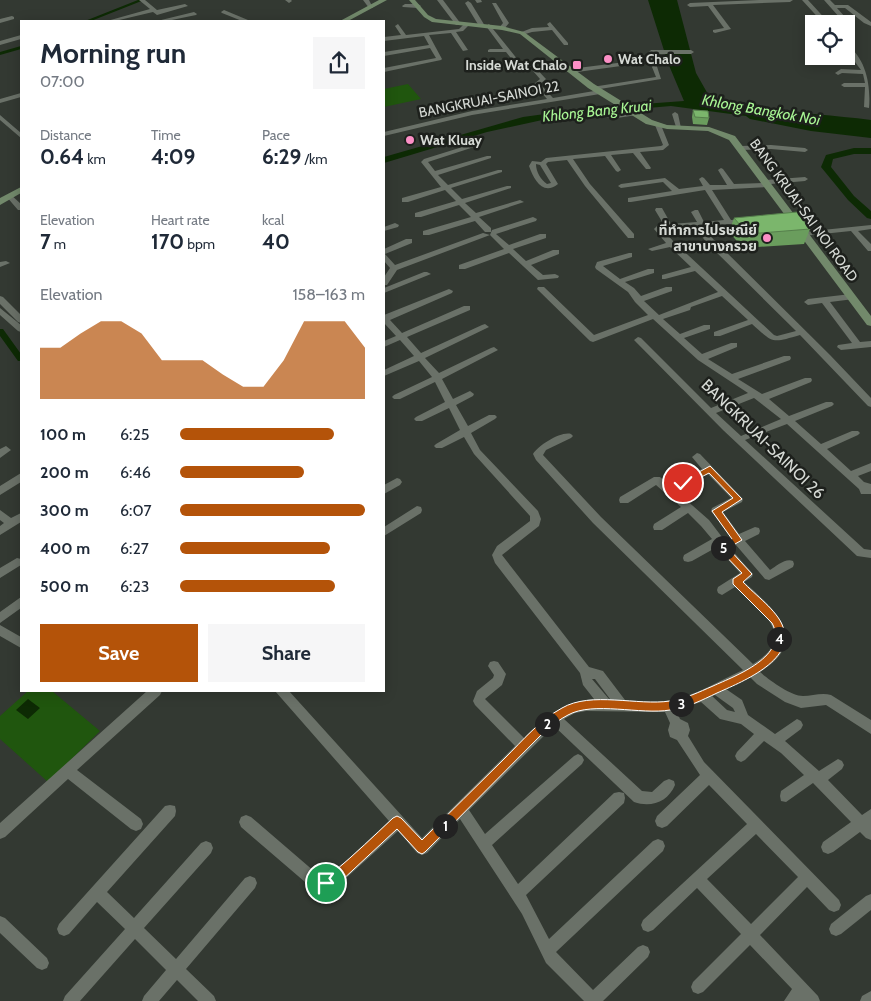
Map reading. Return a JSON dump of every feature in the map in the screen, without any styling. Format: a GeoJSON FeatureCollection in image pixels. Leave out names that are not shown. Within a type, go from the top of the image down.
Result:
{"type":"FeatureCollection","features":[{"type":"Feature","properties":{"kind":"main road"},"geometry":{"type":"LineString","coordinates":[[345,20],[384,0]]}},
{"type":"Feature","properties":{"kind":"main road","name":"BANG KRUAI-SAI NOI ROAD"},"geometry":{"type":"LineString","coordinates":[[412,0],[430,20],[502,28],[522,33],[597,90],[634,114],[658,126],[702,128],[722,132],[732,138],[767,183],[787,219],[803,234],[871,323]]}},
{"type":"Feature","properties":{"kind":"main road"},"geometry":{"type":"LineString","coordinates":[[0,202],[20,191]]}},
{"type":"Feature","properties":{"kind":"street"},"geometry":{"type":"LineString","coordinates":[[366,0],[371,7]]}},
{"type":"Feature","properties":{"kind":"street"},"geometry":{"type":"LineString","coordinates":[[440,0],[458,24]]}},
{"type":"Feature","properties":{"kind":"street"},"geometry":{"type":"LineString","coordinates":[[690,5],[790,0]]}},
{"type":"Feature","properties":{"kind":"street"},"geometry":{"type":"LineString","coordinates":[[805,0],[819,15]]}},
{"type":"Feature","properties":{"kind":"street"},"geometry":{"type":"LineString","coordinates":[[827,0],[840,15]]}},
{"type":"Feature","properties":{"kind":"street"},"geometry":{"type":"LineString","coordinates":[[143,1],[162,20]]}},
{"type":"Feature","properties":{"kind":"street"},"geometry":{"type":"LineString","coordinates":[[468,3],[516,61]]}},
{"type":"Feature","properties":{"kind":"street"},"geometry":{"type":"LineString","coordinates":[[494,4],[506,23],[502,28]]}},
{"type":"Feature","properties":{"kind":"street"},"geometry":{"type":"LineString","coordinates":[[710,5],[728,29],[714,31]]}},
{"type":"Feature","properties":{"kind":"street"},"geometry":{"type":"LineString","coordinates":[[114,20],[185,6]]}},
{"type":"Feature","properties":{"kind":"street"},"geometry":{"type":"LineString","coordinates":[[404,6],[418,6]]}},
{"type":"Feature","properties":{"kind":"street"},"geometry":{"type":"LineString","coordinates":[[833,6],[846,6],[871,24]]}},
{"type":"Feature","properties":{"kind":"street"},"geometry":{"type":"LineString","coordinates":[[224,12],[244,20]]}},
{"type":"Feature","properties":{"kind":"street"},"geometry":{"type":"LineString","coordinates":[[167,20],[194,14]]}},
{"type":"Feature","properties":{"kind":"street"},"geometry":{"type":"LineString","coordinates":[[0,21],[12,18]]}},
{"type":"Feature","properties":{"kind":"street"},"geometry":{"type":"LineString","coordinates":[[385,39],[462,30],[466,25]]}},
{"type":"Feature","properties":{"kind":"street"},"geometry":{"type":"LineString","coordinates":[[522,33],[551,25],[566,44]]}},
{"type":"Feature","properties":{"kind":"street"},"geometry":{"type":"LineString","coordinates":[[398,26],[404,36]]}},
{"type":"Feature","properties":{"kind":"street"},"geometry":{"type":"LineString","coordinates":[[452,31],[465,50]]}},
{"type":"Feature","properties":{"kind":"street"},"geometry":{"type":"LineString","coordinates":[[385,70],[439,60],[425,33]]}},
{"type":"Feature","properties":{"kind":"street"},"geometry":{"type":"LineString","coordinates":[[0,43],[20,37]]}},
{"type":"Feature","properties":{"kind":"street"},"geometry":{"type":"LineString","coordinates":[[385,54],[432,46]]}},
{"type":"Feature","properties":{"kind":"street"},"geometry":{"type":"LineString","coordinates":[[490,51],[507,50]]}},
{"type":"Feature","properties":{"kind":"street"},"geometry":{"type":"LineString","coordinates":[[570,71],[652,60],[650,52],[691,52]]}},
{"type":"Feature","properties":{"kind":"street"},"geometry":{"type":"LineString","coordinates":[[855,57],[866,72],[868,85],[866,107]]}},
{"type":"Feature","properties":{"kind":"street","name":"BANGKRUAI-SAINOI 22"},"geometry":{"type":"LineString","coordinates":[[385,134],[472,113],[551,100],[659,78],[652,60]]}},
{"type":"Feature","properties":{"kind":"street"},"geometry":{"type":"LineString","coordinates":[[860,63],[871,63]]}},
{"type":"Feature","properties":{"kind":"street"},"geometry":{"type":"LineString","coordinates":[[530,64],[543,80],[537,84],[551,100]]}},
{"type":"Feature","properties":{"kind":"street"},"geometry":{"type":"LineString","coordinates":[[838,73],[841,71],[866,72]]}},
{"type":"Feature","properties":{"kind":"street"},"geometry":{"type":"LineString","coordinates":[[844,85],[868,85]]}},
{"type":"Feature","properties":{"kind":"street"},"geometry":{"type":"LineString","coordinates":[[0,101],[20,95]]}},
{"type":"Feature","properties":{"kind":"street"},"geometry":{"type":"LineString","coordinates":[[610,116],[634,114]]}},
{"type":"Feature","properties":{"kind":"street"},"geometry":{"type":"LineString","coordinates":[[675,114],[679,127]]}},
{"type":"Feature","properties":{"kind":"street"},"geometry":{"type":"LineString","coordinates":[[0,117],[20,133]]}},
{"type":"Feature","properties":{"kind":"street"},"geometry":{"type":"LineString","coordinates":[[545,162],[665,148],[666,145],[658,126]]}},
{"type":"Feature","properties":{"kind":"street"},"geometry":{"type":"LineString","coordinates":[[472,146],[424,161],[433,174],[490,233],[525,264],[541,278],[555,276]]}},
{"type":"Feature","properties":{"kind":"street"},"geometry":{"type":"LineString","coordinates":[[741,148],[771,147],[805,150]]}},
{"type":"Feature","properties":{"kind":"street"},"geometry":{"type":"LineString","coordinates":[[635,151],[648,168]]}},
{"type":"Feature","properties":{"kind":"street"},"geometry":{"type":"LineString","coordinates":[[608,154],[618,170]]}},
{"type":"Feature","properties":{"kind":"street"},"geometry":{"type":"LineString","coordinates":[[433,174],[489,157]]}},
{"type":"Feature","properties":{"kind":"street"},"geometry":{"type":"LineString","coordinates":[[569,158],[586,185],[631,236]]}},
{"type":"Feature","properties":{"kind":"street"},"geometry":{"type":"LineString","coordinates":[[721,170],[732,187]]}},
{"type":"Feature","properties":{"kind":"street"},"geometry":{"type":"LineString","coordinates":[[405,200],[500,172]]}},
{"type":"Feature","properties":{"kind":"street"},"geometry":{"type":"LineString","coordinates":[[702,179],[729,222]]}},
{"type":"Feature","properties":{"kind":"street"},"geometry":{"type":"LineString","coordinates":[[631,200],[677,191],[804,179]]}},
{"type":"Feature","properties":{"kind":"street"},"geometry":{"type":"LineString","coordinates":[[620,186],[665,180],[677,191]]}},
{"type":"Feature","properties":{"kind":"street"},"geometry":{"type":"LineString","coordinates":[[418,215],[509,187]]}},
{"type":"Feature","properties":{"kind":"street"},"geometry":{"type":"LineString","coordinates":[[10,196],[20,207]]}},
{"type":"Feature","properties":{"kind":"street"},"geometry":{"type":"LineString","coordinates":[[426,233],[520,202]]}},
{"type":"Feature","properties":{"kind":"street"},"geometry":{"type":"LineString","coordinates":[[659,210],[668,226]]}},
{"type":"Feature","properties":{"kind":"street"},"geometry":{"type":"LineString","coordinates":[[695,212],[699,224],[711,242],[802,332],[871,404]]}},
{"type":"Feature","properties":{"kind":"street"},"geometry":{"type":"LineString","coordinates":[[385,282],[394,268],[533,219]]}},
{"type":"Feature","properties":{"kind":"street"},"geometry":{"type":"LineString","coordinates":[[756,221],[668,226],[658,229],[696,268],[753,322],[773,338],[802,332]]}},
{"type":"Feature","properties":{"kind":"street"},"geometry":{"type":"LineString","coordinates":[[385,229],[395,225]]}},
{"type":"Feature","properties":{"kind":"street"},"geometry":{"type":"LineString","coordinates":[[803,234],[871,227]]}},
{"type":"Feature","properties":{"kind":"street"},"geometry":{"type":"LineString","coordinates":[[853,229],[871,249]]}},
{"type":"Feature","properties":{"kind":"street"},"geometry":{"type":"LineString","coordinates":[[462,267],[543,236]]}},
{"type":"Feature","properties":{"kind":"street"},"geometry":{"type":"LineString","coordinates":[[385,254],[410,242]]}},
{"type":"Feature","properties":{"kind":"street"},"geometry":{"type":"LineString","coordinates":[[652,249],[671,244]]}},
{"type":"Feature","properties":{"kind":"street"},"geometry":{"type":"LineString","coordinates":[[525,264],[556,252]]}},
{"type":"Feature","properties":{"kind":"street"},"geometry":{"type":"LineString","coordinates":[[629,255],[599,266],[605,273],[631,290],[638,300],[701,358],[759,396],[820,448],[849,476],[869,490]]}},
{"type":"Feature","properties":{"kind":"street"},"geometry":{"type":"LineString","coordinates":[[385,256],[394,268]]}},
{"type":"Feature","properties":{"kind":"street"},"geometry":{"type":"LineString","coordinates":[[665,276],[696,268]]}},
{"type":"Feature","properties":{"kind":"street"},"geometry":{"type":"LineString","coordinates":[[618,282],[650,271]]}},
{"type":"Feature","properties":{"kind":"street"},"geometry":{"type":"LineString","coordinates":[[385,291],[427,274]]}},
{"type":"Feature","properties":{"kind":"street"},"geometry":{"type":"LineString","coordinates":[[541,289],[593,338],[723,293]]}},
{"type":"Feature","properties":{"kind":"street"},"geometry":{"type":"LineString","coordinates":[[638,300],[669,289]]}},
{"type":"Feature","properties":{"kind":"street"},"geometry":{"type":"LineString","coordinates":[[385,319],[448,291]]}},
{"type":"Feature","properties":{"kind":"street"},"geometry":{"type":"LineString","coordinates":[[808,302],[851,297]]}},
{"type":"Feature","properties":{"kind":"street"},"geometry":{"type":"LineString","coordinates":[[0,300],[3,311],[20,326]]}},
{"type":"Feature","properties":{"kind":"street"},"geometry":{"type":"LineString","coordinates":[[824,300],[858,346]]}},
{"type":"Feature","properties":{"kind":"street"},"geometry":{"type":"LineString","coordinates":[[385,344],[467,308]]}},
{"type":"Feature","properties":{"kind":"street"},"geometry":{"type":"LineString","coordinates":[[385,320],[421,356],[437,378],[477,452],[534,514],[536,519],[532,527],[501,549],[497,555],[498,560],[585,671],[587,681],[606,705]]}},
{"type":"Feature","properties":{"kind":"street"},"geometry":{"type":"LineString","coordinates":[[717,334],[753,322]]}},
{"type":"Feature","properties":{"kind":"street"},"geometry":{"type":"LineString","coordinates":[[385,373],[485,327]]}},
{"type":"Feature","properties":{"kind":"street"},"geometry":{"type":"LineString","coordinates":[[679,337],[707,327]]}},
{"type":"Feature","properties":{"kind":"street","name":"BANGKRUAI-SAINOI 26"},"geometry":{"type":"LineString","coordinates":[[638,340],[726,428],[861,553],[871,554]]}},
{"type":"Feature","properties":{"kind":"street"},"geometry":{"type":"LineString","coordinates":[[841,347],[871,344]]}},
{"type":"Feature","properties":{"kind":"street"},"geometry":{"type":"LineString","coordinates":[[701,358],[734,345]]}},
{"type":"Feature","properties":{"kind":"street"},"geometry":{"type":"LineString","coordinates":[[397,397],[494,350]]}},
{"type":"Feature","properties":{"kind":"street"},"geometry":{"type":"LineString","coordinates":[[732,378],[787,358]]}},
{"type":"Feature","properties":{"kind":"street"},"geometry":{"type":"LineString","coordinates":[[714,410],[808,380]]}},
{"type":"Feature","properties":{"kind":"street"},"geometry":{"type":"LineString","coordinates":[[419,419],[470,394]]}},
{"type":"Feature","properties":{"kind":"street"},"geometry":{"type":"LineString","coordinates":[[745,437],[829,404]]}},
{"type":"Feature","properties":{"kind":"street"},"geometry":{"type":"LineString","coordinates":[[439,446],[492,417]]}},
{"type":"Feature","properties":{"kind":"street"},"geometry":{"type":"LineString","coordinates":[[820,448],[855,432]]}},
{"type":"Feature","properties":{"kind":"street"},"geometry":{"type":"LineString","coordinates":[[568,436],[539,452],[542,462],[597,520],[752,673],[789,698],[801,702],[827,699],[859,718],[871,728]]}},
{"type":"Feature","properties":{"kind":"street"},"geometry":{"type":"LineString","coordinates":[[697,457],[738,499],[716,511],[738,540],[769,576],[789,564]]}},
{"type":"Feature","properties":{"kind":"street"},"geometry":{"type":"LineString","coordinates":[[849,476],[871,467]]}},
{"type":"Feature","properties":{"kind":"street"},"geometry":{"type":"LineString","coordinates":[[683,483],[710,469]]}},
{"type":"Feature","properties":{"kind":"street"},"geometry":{"type":"LineString","coordinates":[[0,491],[20,478]]}},
{"type":"Feature","properties":{"kind":"street"},"geometry":{"type":"LineString","coordinates":[[624,500],[657,480],[706,522],[720,543],[748,574],[722,590]]}},
{"type":"Feature","properties":{"kind":"street"},"geometry":{"type":"LineString","coordinates":[[385,489],[397,482]]}},
{"type":"Feature","properties":{"kind":"street"},"geometry":{"type":"LineString","coordinates":[[658,526],[688,508]]}},
{"type":"Feature","properties":{"kind":"street"},"geometry":{"type":"LineString","coordinates":[[385,531],[417,510]]}},
{"type":"Feature","properties":{"kind":"street"},"geometry":{"type":"LineString","coordinates":[[0,514],[11,524]]}},
{"type":"Feature","properties":{"kind":"street"},"geometry":{"type":"LineString","coordinates":[[0,531],[20,517]]}},
{"type":"Feature","properties":{"kind":"street"},"geometry":{"type":"LineString","coordinates":[[688,558],[720,543],[738,540],[756,531]]}},
{"type":"Feature","properties":{"kind":"street"},"geometry":{"type":"LineString","coordinates":[[0,574],[17,562]]}},
{"type":"Feature","properties":{"kind":"street"},"geometry":{"type":"LineString","coordinates":[[282,692],[422,848],[543,727],[566,710],[586,705],[668,706],[703,696],[716,688],[752,673],[770,658],[779,642],[780,628],[775,620],[736,581]]}},
{"type":"Feature","properties":{"kind":"street"},"geometry":{"type":"LineString","coordinates":[[0,618],[20,603]]}},
{"type":"Feature","properties":{"kind":"street"},"geometry":{"type":"LineString","coordinates":[[0,630],[20,642]]}},
{"type":"Feature","properties":{"kind":"street"},"geometry":{"type":"LineString","coordinates":[[494,666],[500,674],[498,681],[481,696],[479,701],[524,747]]}},
{"type":"Feature","properties":{"kind":"street"},"geometry":{"type":"LineString","coordinates":[[585,671],[599,675],[622,706]]}},
{"type":"Feature","properties":{"kind":"street"},"geometry":{"type":"LineString","coordinates":[[716,688],[738,704],[744,719]]}},
{"type":"Feature","properties":{"kind":"street"},"geometry":{"type":"LineString","coordinates":[[0,832],[155,692]]}},
{"type":"Feature","properties":{"kind":"street"},"geometry":{"type":"LineString","coordinates":[[703,696],[724,715],[744,719],[775,741],[866,819],[871,834]]}},
{"type":"Feature","properties":{"kind":"street"},"geometry":{"type":"LineString","coordinates":[[668,706],[679,730],[700,766],[834,905]]}},
{"type":"Feature","properties":{"kind":"street"},"geometry":{"type":"LineString","coordinates":[[554,719],[639,797],[648,800],[657,798],[668,785]]}},
{"type":"Feature","properties":{"kind":"street"},"geometry":{"type":"LineString","coordinates":[[775,741],[797,725]]}},
{"type":"Feature","properties":{"kind":"street"},"geometry":{"type":"LineString","coordinates":[[741,756],[764,733]]}},
{"type":"Feature","properties":{"kind":"street"},"geometry":{"type":"LineString","coordinates":[[485,843],[578,760]]}},
{"type":"Feature","properties":{"kind":"street"},"geometry":{"type":"LineString","coordinates":[[786,796],[838,765]]}},
{"type":"Feature","properties":{"kind":"street"},"geometry":{"type":"LineString","coordinates":[[67,770],[136,824]]}},
{"type":"Feature","properties":{"kind":"street"},"geometry":{"type":"LineString","coordinates":[[662,821],[710,775]]}},
{"type":"Feature","properties":{"kind":"street"},"geometry":{"type":"LineString","coordinates":[[518,894],[619,798]]}},
{"type":"Feature","properties":{"kind":"street"},"geometry":{"type":"LineString","coordinates":[[461,810],[518,894],[551,958],[594,1000],[643,952]]}},
{"type":"Feature","properties":{"kind":"street"},"geometry":{"type":"LineString","coordinates":[[64,929],[170,811]]}},
{"type":"Feature","properties":{"kind":"street"},"geometry":{"type":"LineString","coordinates":[[828,847],[866,819]]}},
{"type":"Feature","properties":{"kind":"street"},"geometry":{"type":"LineString","coordinates":[[246,822],[310,877],[321,883],[326,883],[335,879],[397,822]]}},
{"type":"Feature","properties":{"kind":"street"},"geometry":{"type":"LineString","coordinates":[[648,925],[757,824]]}},
{"type":"Feature","properties":{"kind":"street"},"geometry":{"type":"LineString","coordinates":[[547,951],[658,846]]}},
{"type":"Feature","properties":{"kind":"street"},"geometry":{"type":"LineString","coordinates":[[70,1001],[206,848]]}},
{"type":"Feature","properties":{"kind":"street"},"geometry":{"type":"LineString","coordinates":[[698,987],[808,877]]}},
{"type":"Feature","properties":{"kind":"street"},"geometry":{"type":"LineString","coordinates":[[697,878],[813,1001]]}},
{"type":"Feature","properties":{"kind":"street"},"geometry":{"type":"LineString","coordinates":[[149,1001],[250,882]]}},
{"type":"Feature","properties":{"kind":"street"},"geometry":{"type":"LineString","coordinates":[[97,892],[208,1001]]}},
{"type":"Feature","properties":{"kind":"street"},"geometry":{"type":"LineString","coordinates":[[836,929],[871,901]]}},
{"type":"Feature","properties":{"kind":"street"},"geometry":{"type":"LineString","coordinates":[[0,923],[42,963]]}},
{"type":"Feature","properties":{"kind":"street"},"geometry":{"type":"LineString","coordinates":[[791,1001],[802,990]]}},
{"type":"Feature","properties":{"kind":"street"},"geometry":{"type":"LineString","coordinates":[[867,1001],[871,998]]}},
{"type":"Feature","properties":{"kind":"green space"},"geometry":{"type":"Polygon","coordinates":[[[408,84],[421,99],[385,107],[385,89],[408,84]]]}},
{"type":"Feature","properties":{"kind":"green space"},"geometry":{"type":"Polygon","coordinates":[[[27,692],[53,692],[100,731],[48,782],[0,739],[0,716],[27,692]]]}},
{"type":"Feature","properties":{"kind":"water"},"geometry":{"type":"Polygon","coordinates":[[[648,0],[677,0],[696,73],[709,96],[769,109],[871,120],[871,138],[811,131],[750,119],[746,116],[671,106],[565,115],[487,132],[385,163],[385,157],[523,117],[589,108],[684,101],[668,63],[648,0]]]}},
{"type":"Feature","properties":{"kind":"water"},"geometry":{"type":"Polygon","coordinates":[[[28,699],[40,708],[28,719],[16,710],[28,699]]]}},
{"type":"Feature","properties":{"kind":"building"},"geometry":{"type":"Polygon","coordinates":[[[693,110],[708,111],[709,118],[695,117],[693,110]]]}},
{"type":"Feature","properties":{"kind":"building"},"geometry":{"type":"Polygon","coordinates":[[[797,212],[810,229],[748,234],[734,218],[797,212]]]}},
{"type":"Feature","properties":{"kind":"waterway"},"geometry":{"type":"LineString","coordinates":[[90,20],[142,0]]}},
{"type":"Feature","properties":{"kind":"waterway"},"geometry":{"type":"LineString","coordinates":[[0,54],[20,47]]}},
{"type":"Feature","properties":{"kind":"waterway"},"geometry":{"type":"LineString","coordinates":[[871,151],[854,151],[829,157],[826,167],[851,198],[871,216]]}},
{"type":"Feature","properties":{"kind":"waterway"},"geometry":{"type":"LineString","coordinates":[[0,331],[20,358]]}},
{"type":"Feature","properties":{"kind":"place","name":"Wat Chalo"},"geometry":{"type":"Point","coordinates":[608,59]}},
{"type":"Feature","properties":{"kind":"place","name":"Inside Wat Chalo"},"geometry":{"type":"Point","coordinates":[577,65]}},
{"type":"Feature","properties":{"kind":"place","name":"Wat Kluay"},"geometry":{"type":"Point","coordinates":[410,140]}},
{"type":"Feature","properties":{"kind":"place","name":"ที่ทำการไปรษณีย์ สาขาบางกรวย"},"geometry":{"type":"Point","coordinates":[767,238]}},
{"type":"Feature","properties":{"kind":"route"},"geometry":{"type":"LineString","coordinates":[[326,883],[335,879],[397,822],[422,848],[543,727],[566,710],[586,705],[668,706],[683,704],[752,673],[770,658],[779,642],[780,628],[775,620],[736,581],[748,574],[722,547],[738,540],[716,511],[738,499],[710,469],[683,483]]}},
{"type":"Feature","properties":{"kind":"water label","name":"Khlong Bangkok Noi"},"geometry":{"type":"Point","coordinates":[761,110]}},
{"type":"Feature","properties":{"kind":"water label","name":"Khlong Bang Kruai"},"geometry":{"type":"Point","coordinates":[597,111]}}]}
